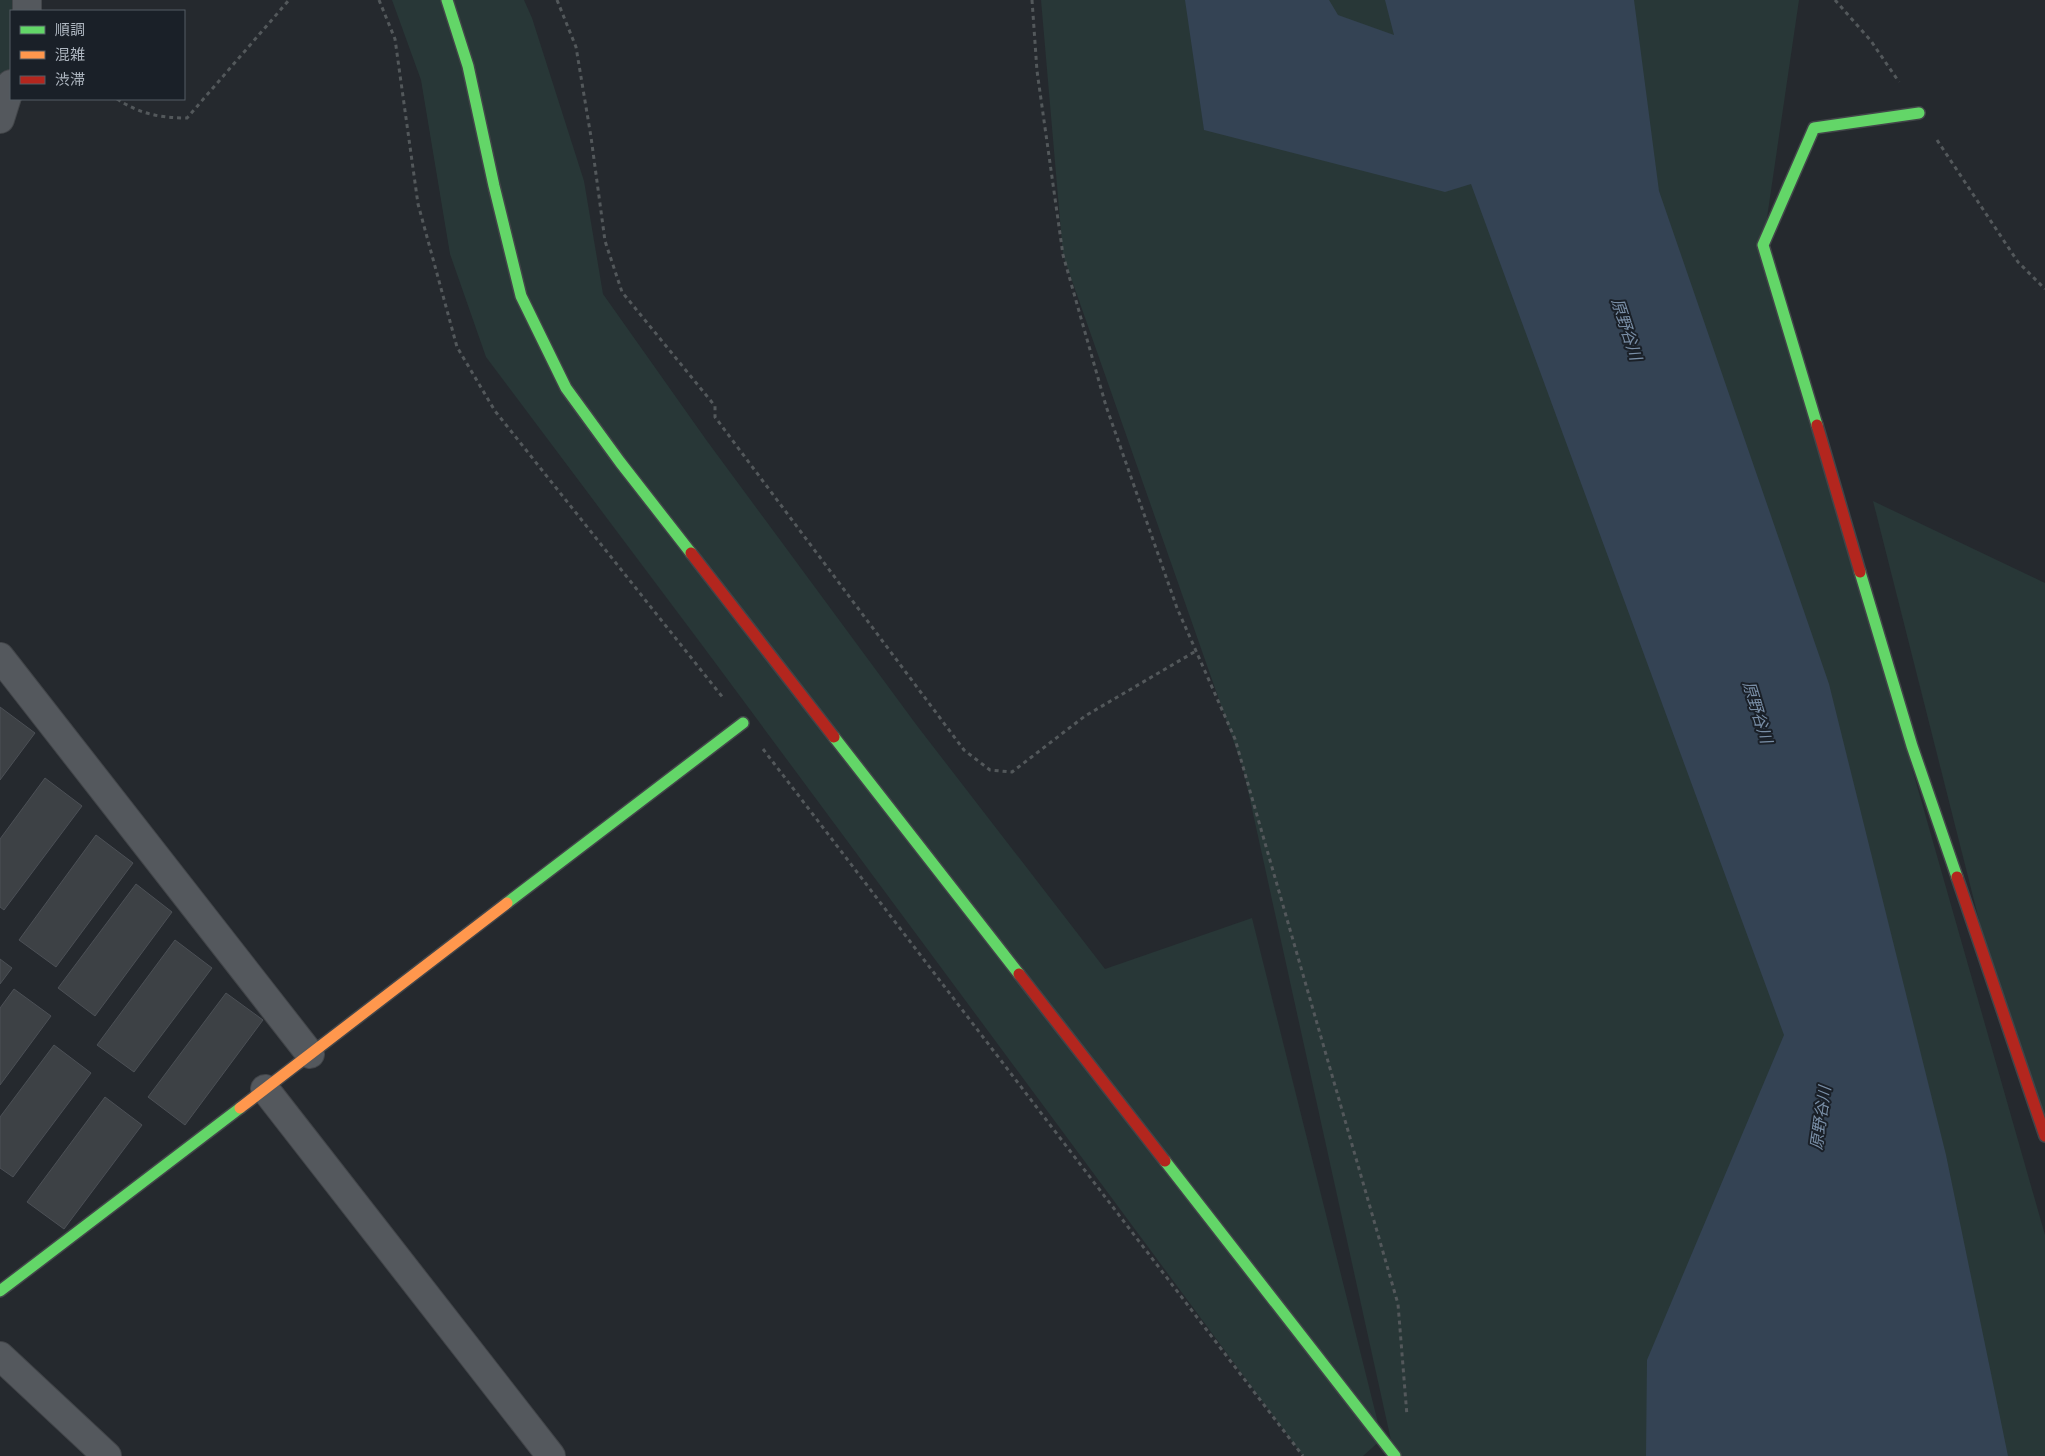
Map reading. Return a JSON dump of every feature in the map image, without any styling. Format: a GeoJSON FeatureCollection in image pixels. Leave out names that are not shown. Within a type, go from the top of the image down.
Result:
{"type":"FeatureCollection","features":[{"type":"Feature","properties":{"kind":"street"},"geometry":{"type":"LineString","coordinates":[[447,0],[468,66],[494,186],[521,296],[566,388],[620,462],[1395,1456]]}},
{"type":"Feature","properties":{"kind":"street"},"geometry":{"type":"LineString","coordinates":[[0,119],[10,87]]}},
{"type":"Feature","properties":{"kind":"street"},"geometry":{"type":"LineString","coordinates":[[1919,112],[1814,128],[1763,245],[1912,746],[2045,1136]]}},
{"type":"Feature","properties":{"kind":"street"},"geometry":{"type":"LineString","coordinates":[[0,657],[310,1054]]}},
{"type":"Feature","properties":{"kind":"street"},"geometry":{"type":"LineString","coordinates":[[0,1291],[743,722]]}},
{"type":"Feature","properties":{"kind":"street"},"geometry":{"type":"LineString","coordinates":[[264,1089],[551,1456]]}},
{"type":"Feature","properties":{"kind":"street"},"geometry":{"type":"LineString","coordinates":[[0,1356],[107,1456]]}},
{"type":"Feature","properties":{"kind":"path"},"geometry":{"type":"LineString","coordinates":[[119,100],[160,118],[187,118],[288,0]]}},
{"type":"Feature","properties":{"kind":"path"},"geometry":{"type":"LineString","coordinates":[[379,0],[395,39],[418,204],[457,347],[495,411],[743,722],[1302,1456]]}},
{"type":"Feature","properties":{"kind":"path"},"geometry":{"type":"LineString","coordinates":[[557,0],[576,46],[605,241],[622,292],[715,406],[715,417],[964,750],[990,770],[1012,772],[1085,716],[1196,651]]}},
{"type":"Feature","properties":{"kind":"path"},"geometry":{"type":"LineString","coordinates":[[1032,0],[1037,71],[1063,254],[1106,406],[1177,608],[1235,739],[1398,1304],[1407,1418]]}},
{"type":"Feature","properties":{"kind":"path"},"geometry":{"type":"LineString","coordinates":[[1835,0],[1871,41],[2018,262],[2045,289]]}},
{"type":"Feature","properties":{"kind":"shaded area"},"geometry":{"type":"Polygon","coordinates":[[[0,0],[24,0],[25,10],[10,10],[10,84],[0,118],[0,0]]]}},
{"type":"Feature","properties":{"kind":"shaded area"},"geometry":{"type":"Polygon","coordinates":[[[392,0],[524,0],[532,18],[584,181],[603,294],[707,441],[918,727],[1105,969],[1252,918],[1382,1439],[1363,1456],[1303,1456],[705,649],[486,357],[450,254],[421,80],[392,0]]]}},
{"type":"Feature","properties":{"kind":"shaded area"},"geometry":{"type":"Polygon","coordinates":[[[1041,0],[1799,0],[1763,245],[2045,1235],[2045,1456],[1392,1456],[1394,1454],[1243,768],[1063,255],[1041,0]]]}},
{"type":"Feature","properties":{"kind":"shaded area"},"geometry":{"type":"Polygon","coordinates":[[[1873,501],[2045,583],[2045,1145],[2002,1011],[1873,501]]]}},
{"type":"Feature","properties":{"kind":"water","name":"原野谷川"},"geometry":{"type":"Polygon","coordinates":[[[1185,0],[1329,0],[1338,15],[1394,35],[1385,0],[1634,0],[1659,191],[1829,684],[1946,1155],[2008,1456],[1646,1456],[1647,1360],[1784,1035],[1471,184],[1445,192],[1204,130],[1185,0]]]}},
{"type":"Feature","properties":{"kind":"building"},"geometry":{"type":"Polygon","coordinates":[[[0,707],[35,733],[0,780],[0,707]]]}},
{"type":"Feature","properties":{"kind":"building"},"geometry":{"type":"Polygon","coordinates":[[[45,778],[82,806],[4,910],[0,907],[0,839],[45,778]]]}},
{"type":"Feature","properties":{"kind":"building"},"geometry":{"type":"Polygon","coordinates":[[[96,835],[133,863],[56,967],[19,940],[96,835]]]}},
{"type":"Feature","properties":{"kind":"building"},"geometry":{"type":"Polygon","coordinates":[[[136,884],[172,912],[95,1016],[58,988],[136,884]]]}},
{"type":"Feature","properties":{"kind":"building"},"geometry":{"type":"Polygon","coordinates":[[[175,940],[212,968],[134,1072],[97,1045],[175,940]]]}},
{"type":"Feature","properties":{"kind":"building"},"geometry":{"type":"Polygon","coordinates":[[[0,959],[12,968],[0,984],[0,959]]]}},
{"type":"Feature","properties":{"kind":"building"},"geometry":{"type":"Polygon","coordinates":[[[14,989],[51,1016],[0,1085],[0,1008],[14,989]]]}},
{"type":"Feature","properties":{"kind":"building"},"geometry":{"type":"Polygon","coordinates":[[[226,993],[263,1020],[185,1125],[148,1097],[226,993]]]}},
{"type":"Feature","properties":{"kind":"building"},"geometry":{"type":"Polygon","coordinates":[[[54,1045],[91,1073],[13,1177],[0,1168],[0,1117],[54,1045]]]}},
{"type":"Feature","properties":{"kind":"building"},"geometry":{"type":"Polygon","coordinates":[[[105,1097],[142,1125],[64,1229],[27,1202],[105,1097]]]}},
{"type":"Feature","properties":{"kind":"traffic: fast"},"geometry":{"type":"LineString","coordinates":[[447,0],[468,66],[494,186],[521,296],[566,388],[620,462],[691,553]]}},
{"type":"Feature","properties":{"kind":"traffic: fast"},"geometry":{"type":"LineString","coordinates":[[1817,425],[1763,245],[1814,128],[1919,113]]}},
{"type":"Feature","properties":{"kind":"traffic: fast"},"geometry":{"type":"LineString","coordinates":[[1860,572],[1912,746],[1957,877]]}},
{"type":"Feature","properties":{"kind":"traffic: fast"},"geometry":{"type":"LineString","coordinates":[[507,903],[743,723]]}},
{"type":"Feature","properties":{"kind":"traffic: fast"},"geometry":{"type":"LineString","coordinates":[[834,737],[1019,974]]}},
{"type":"Feature","properties":{"kind":"traffic: fast"},"geometry":{"type":"LineString","coordinates":[[0,1291],[240,1108]]}},
{"type":"Feature","properties":{"kind":"traffic: fast"},"geometry":{"type":"LineString","coordinates":[[1165,1161],[1395,1456]]}},
{"type":"Feature","properties":{"kind":"traffic: slow"},"geometry":{"type":"LineString","coordinates":[[240,1108],[507,903]]}},
{"type":"Feature","properties":{"kind":"traffic: jam"},"geometry":{"type":"LineString","coordinates":[[1817,425],[1860,572]]}},
{"type":"Feature","properties":{"kind":"traffic: jam"},"geometry":{"type":"LineString","coordinates":[[691,553],[834,737]]}},
{"type":"Feature","properties":{"kind":"traffic: jam"},"geometry":{"type":"LineString","coordinates":[[1957,877],[2045,1136]]}},
{"type":"Feature","properties":{"kind":"traffic: jam"},"geometry":{"type":"LineString","coordinates":[[1019,974],[1165,1161]]}}]}
